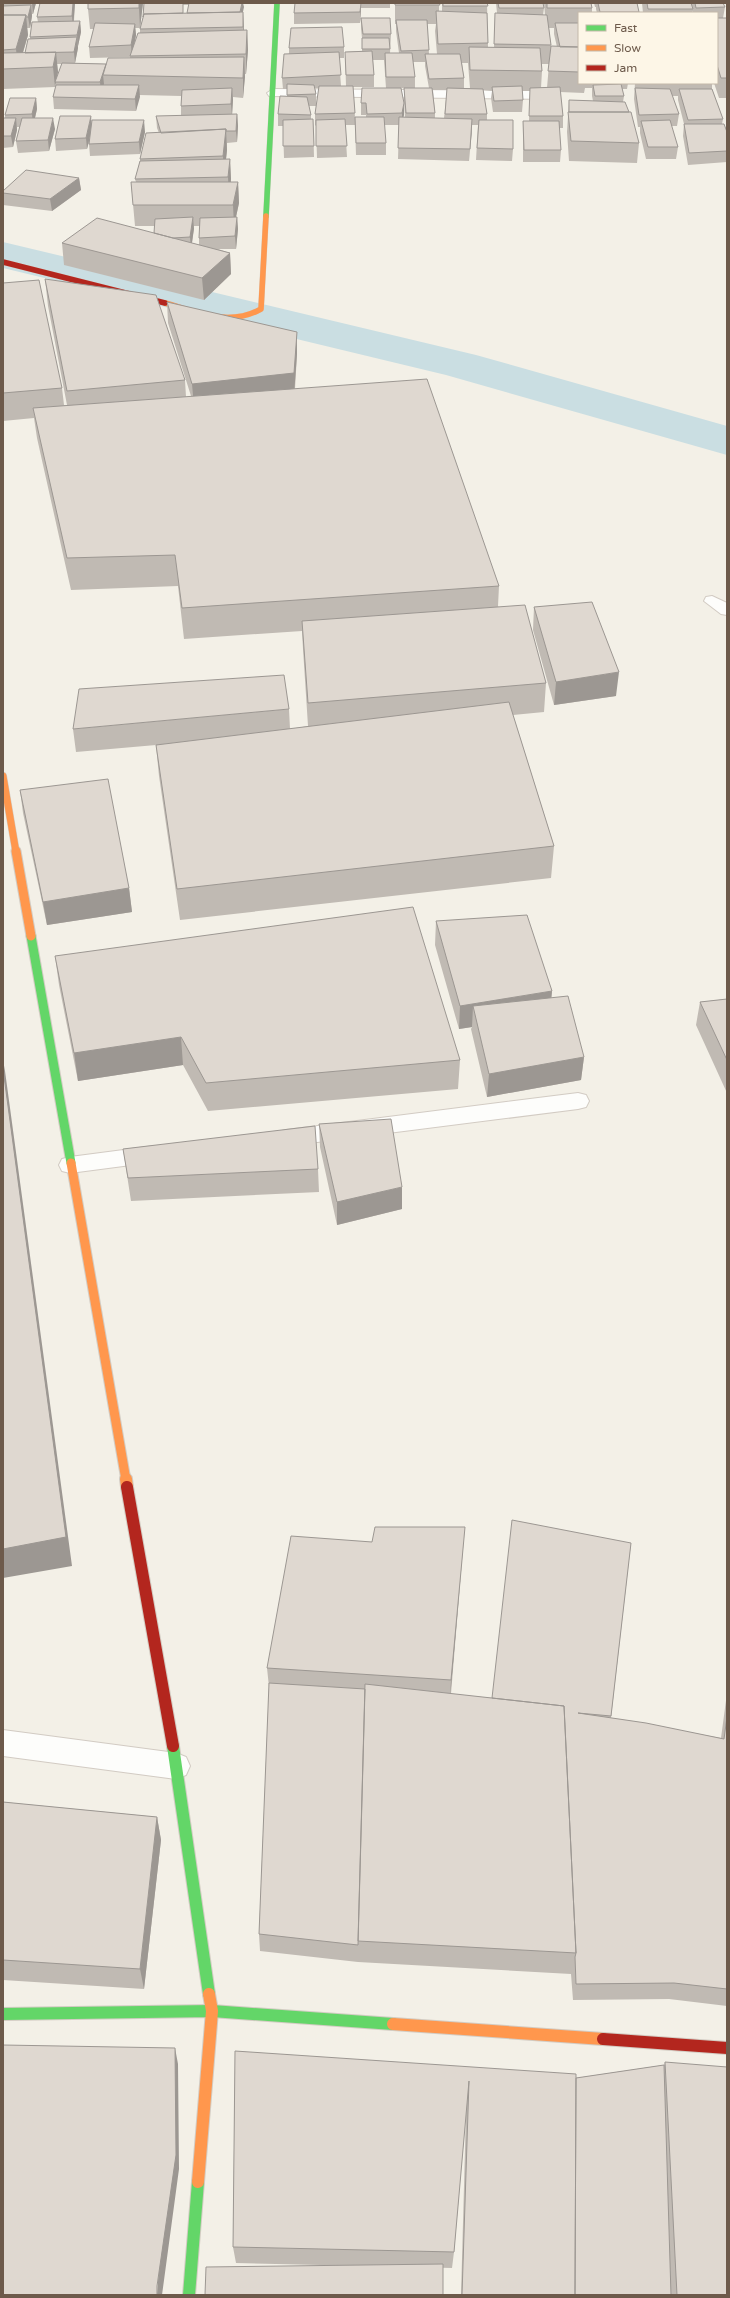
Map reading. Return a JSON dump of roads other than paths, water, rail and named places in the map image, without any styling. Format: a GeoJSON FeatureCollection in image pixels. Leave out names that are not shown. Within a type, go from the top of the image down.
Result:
{"type":"FeatureCollection","features":[{"type":"Feature","properties":{"kind":"street"},"geometry":{"type":"LineString","coordinates":[[3,262],[230,320],[254,315],[261,309],[277,3]]}},
{"type":"Feature","properties":{"kind":"street"},"geometry":{"type":"LineString","coordinates":[[273,92],[554,95]]}},
{"type":"Feature","properties":{"kind":"street"},"geometry":{"type":"LineString","coordinates":[[712,601],[727,610]]}},
{"type":"Feature","properties":{"kind":"street"},"geometry":{"type":"LineString","coordinates":[[3,776],[176,1766],[212,2011],[189,2295]]}},
{"type":"Feature","properties":{"kind":"street"},"geometry":{"type":"LineString","coordinates":[[266,1140],[578,1101]]}},
{"type":"Feature","properties":{"kind":"street"},"geometry":{"type":"LineString","coordinates":[[70,1165],[172,1152]]}},
{"type":"Feature","properties":{"kind":"street"},"geometry":{"type":"LineString","coordinates":[[3,1743],[176,1766]]}},
{"type":"Feature","properties":{"kind":"street"},"geometry":{"type":"LineString","coordinates":[[3,2014],[212,2011],[727,2048]]}},
{"type":"Feature","properties":{"kind":"waterway"},"geometry":{"type":"LineString","coordinates":[[3,255],[460,365],[727,441]]}}]}
